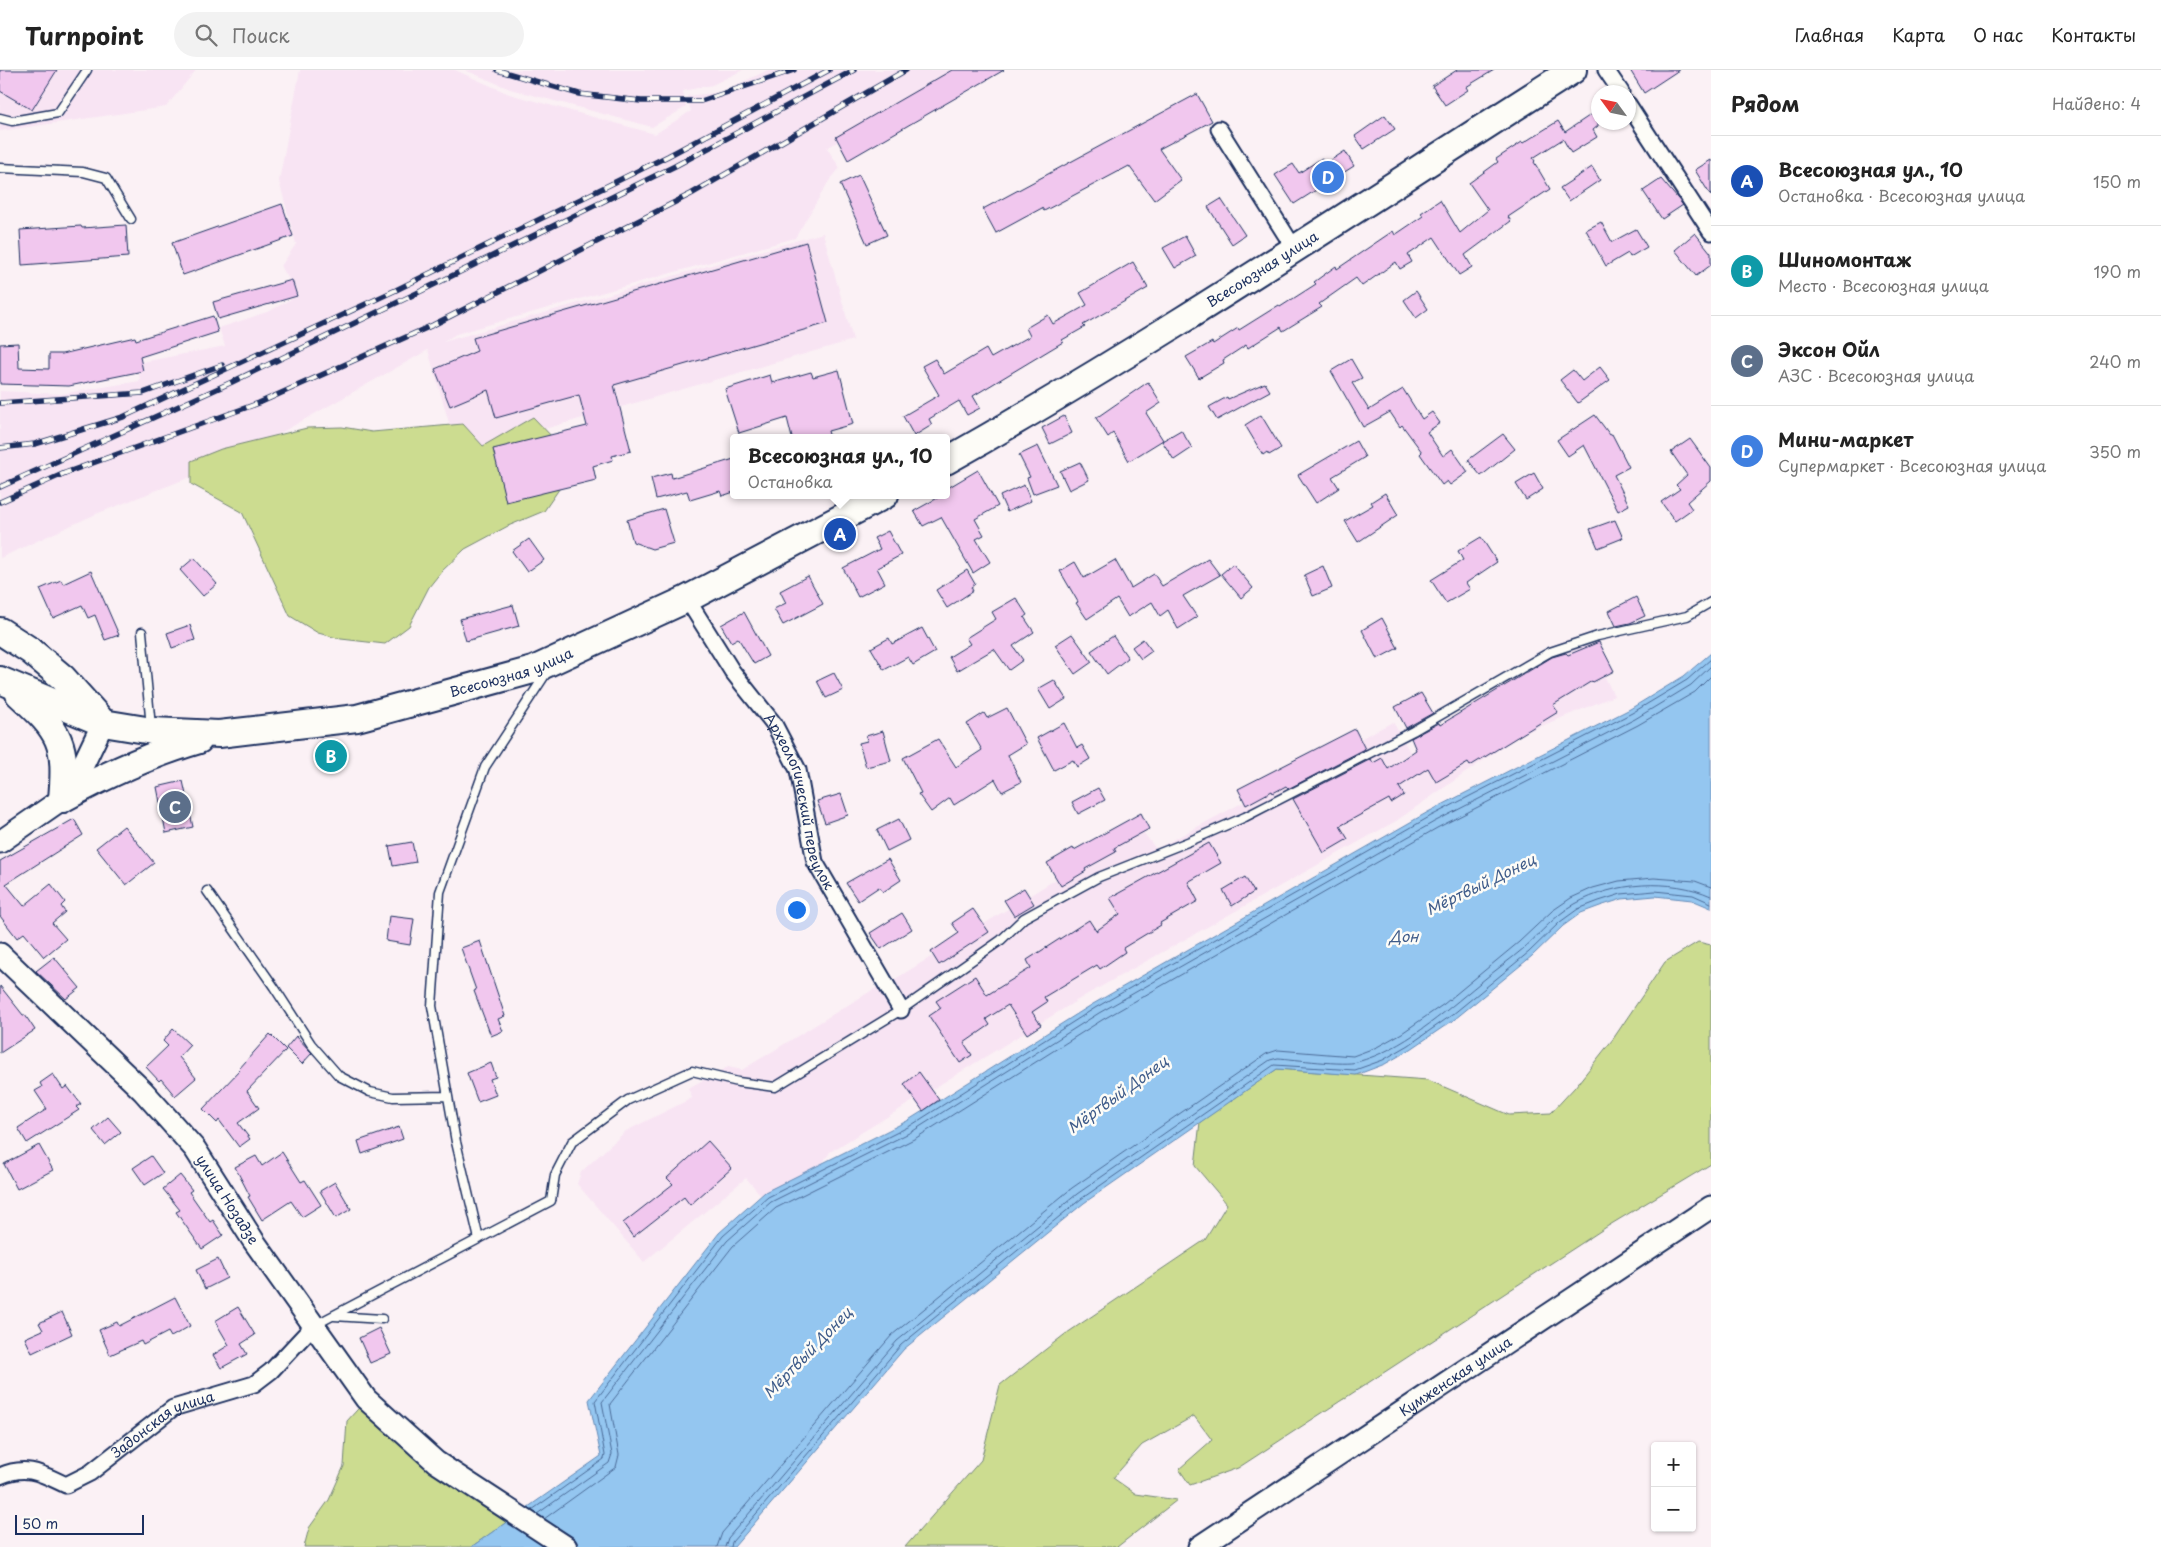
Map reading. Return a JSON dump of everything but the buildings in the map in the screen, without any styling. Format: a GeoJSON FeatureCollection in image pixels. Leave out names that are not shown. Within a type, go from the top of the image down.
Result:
{"type":"FeatureCollection","features":[{"type":"Feature","properties":{"kind":"highway","name":"Всесоюзная улица"},"geometry":{"type":"LineString","coordinates":[[950,459],[1032,413],[1573,70]]}},
{"type":"Feature","properties":{"kind":"highway","name":"Всесоюзная улица"},"geometry":{"type":"LineString","coordinates":[[5,683],[103,723],[152,731],[219,734],[356,718],[533,670],[687,599],[877,499]]}},
{"type":"Feature","properties":{"kind":"highway"},"geometry":{"type":"LineString","coordinates":[[0,632],[31,651],[62,678],[103,723]]}},
{"type":"Feature","properties":{"kind":"highway"},"geometry":{"type":"LineString","coordinates":[[5,683],[35,709],[55,732],[62,749],[65,767],[62,799]]}},
{"type":"Feature","properties":{"kind":"highway"},"geometry":{"type":"LineString","coordinates":[[62,799],[164,750],[219,734]]}},
{"type":"Feature","properties":{"kind":"street"},"geometry":{"type":"LineString","coordinates":[[1606,70],[1616,85]]}},
{"type":"Feature","properties":{"kind":"street"},"geometry":{"type":"LineString","coordinates":[[1636,116],[1711,232]]}},
{"type":"Feature","properties":{"kind":"street"},"geometry":{"type":"LineString","coordinates":[[1219,129],[1294,248]]}},
{"type":"Feature","properties":{"kind":"street","name":"Археологический переулок"},"geometry":{"type":"LineString","coordinates":[[687,599],[732,671],[774,724],[798,770],[815,862],[901,1010]]}},
{"type":"Feature","properties":{"kind":"street"},"geometry":{"type":"LineString","coordinates":[[0,842],[62,799],[81,769],[103,723]]}},
{"type":"Feature","properties":{"kind":"street","name":"улица Нозадзе"},"geometry":{"type":"LineString","coordinates":[[0,954],[143,1091],[195,1149],[253,1240],[323,1321],[366,1400],[436,1462],[566,1547]]}},
{"type":"Feature","properties":{"kind":"street","name":"Кумженская улица"},"geometry":{"type":"LineString","coordinates":[[1199,1547],[1711,1207]]}},
{"type":"Feature","properties":{"kind":"street","name":"Задонская улица"},"geometry":{"type":"LineString","coordinates":[[0,1476],[23,1470],[38,1472],[66,1485],[90,1473],[172,1408],[254,1384],[271,1371],[323,1321]]}},
{"type":"Feature","properties":{"kind":"lane"},"geometry":{"type":"LineString","coordinates":[[0,118],[12,121],[58,112],[87,70]]}},
{"type":"Feature","properties":{"kind":"lane"},"geometry":{"type":"LineString","coordinates":[[0,168],[83,172],[106,178],[131,219]]}},
{"type":"Feature","properties":{"kind":"lane"},"geometry":{"type":"LineString","coordinates":[[323,1321],[552,1201],[555,1175],[572,1142],[628,1100],[692,1071],[738,1082],[775,1087],[901,1010],[1002,940],[1024,918],[1099,877],[1190,842],[1245,817],[1413,732],[1550,652],[1598,636],[1687,616],[1711,602]]}},
{"type":"Feature","properties":{"kind":"lane"},"geometry":{"type":"LineString","coordinates":[[142,632],[152,731]]}},
{"type":"Feature","properties":{"kind":"lane"},"geometry":{"type":"LineString","coordinates":[[479,1239],[456,1142],[432,1006],[440,892],[485,767],[555,660]]}},
{"type":"Feature","properties":{"kind":"lane"},"geometry":{"type":"LineString","coordinates":[[207,890],[311,1044],[339,1076],[370,1092],[393,1097],[448,1096]]}},
{"type":"Feature","properties":{"kind":"lane"},"geometry":{"type":"LineString","coordinates":[[323,1321],[382,1319]]}},
{"type":"Feature","properties":{"kind":"shaded area"},"geometry":{"type":"Polygon","coordinates":[[[0,70],[196,70],[166,107],[0,131],[0,70]]]}},
{"type":"Feature","properties":{"kind":"shaded area"},"geometry":{"type":"Polygon","coordinates":[[[300,70],[455,70],[509,94],[655,134],[691,111],[687,96],[722,92],[768,70],[956,70],[827,148],[840,168],[829,181],[795,238],[456,334],[443,342],[823,233],[853,340],[458,454],[428,350],[229,462],[96,514],[0,558],[0,391],[61,394],[140,381],[138,363],[225,346],[219,328],[270,311],[298,295],[281,266],[296,244],[279,181],[300,70]]]}},
{"type":"Feature","properties":{"kind":"shaded area"},"geometry":{"type":"Polygon","coordinates":[[[465,70],[743,70],[712,85],[683,91],[686,107],[652,127],[510,89],[465,70]]]}},
{"type":"Feature","properties":{"kind":"shaded area"},"geometry":{"type":"Polygon","coordinates":[[[1587,639],[1614,696],[1520,735],[1396,821],[1086,995],[830,1152],[799,1198],[776,1212],[746,1178],[644,1262],[577,1184],[581,1172],[626,1131],[692,1098],[688,1088],[728,1067],[742,1070],[879,986],[892,981],[1058,878],[1143,832],[1156,849],[1268,789],[1278,781],[1393,722],[1414,759],[1559,672],[1551,657],[1587,639]]]}},
{"type":"Feature","properties":{"kind":"green space"},"geometry":{"type":"Polygon","coordinates":[[[533,417],[577,463],[544,511],[508,526],[465,549],[441,572],[429,587],[409,626],[385,644],[341,639],[318,633],[290,616],[242,512],[191,484],[191,461],[221,449],[307,428],[342,427],[372,432],[463,424],[483,446],[533,417]]]}},
{"type":"Feature","properties":{"kind":"green space"},"geometry":{"type":"Polygon","coordinates":[[[1698,942],[1711,945],[1711,1164],[1608,1226],[1238,1468],[1190,1485],[1179,1469],[1212,1440],[1194,1416],[1142,1445],[1113,1478],[1136,1494],[1177,1500],[1117,1547],[905,1547],[981,1460],[1000,1385],[1064,1335],[1205,1240],[1227,1204],[1195,1166],[1200,1122],[1277,1069],[1428,1080],[1509,1115],[1551,1113],[1575,1087],[1613,1039],[1665,962],[1698,942]]]}},
{"type":"Feature","properties":{"kind":"green space"},"geometry":{"type":"Polygon","coordinates":[[[366,1400],[517,1515],[471,1547],[304,1547],[309,1528],[329,1500],[344,1466],[347,1421],[366,1400]]]}},
{"type":"Feature","properties":{"kind":"water"},"geometry":{"type":"Polygon","coordinates":[[[1711,653],[1711,908],[1692,900],[1655,896],[1622,899],[1581,913],[1563,926],[1532,956],[1455,1019],[1385,1064],[1356,1075],[1277,1069],[1084,1203],[904,1349],[734,1547],[471,1547],[601,1456],[589,1400],[719,1233],[765,1192],[907,1121],[1093,1004],[1428,812],[1630,709],[1684,676],[1711,653]]]}},
{"type":"Feature","properties":{"kind":"railway"},"geometry":{"type":"LineString","coordinates":[[497,70],[579,94],[641,101],[701,101],[794,70]]}},
{"type":"Feature","properties":{"kind":"railway"},"geometry":{"type":"LineString","coordinates":[[0,448],[35,444],[123,417],[396,290],[668,156],[829,70]]}},
{"type":"Feature","properties":{"kind":"railway"},"geometry":{"type":"LineString","coordinates":[[0,487],[232,382],[417,293],[675,166],[854,70]]}},
{"type":"Feature","properties":{"kind":"railway"},"geometry":{"type":"LineString","coordinates":[[0,502],[65,473],[259,403],[433,325],[691,194],[906,70]]}},
{"type":"Feature","properties":{"kind":"railway"},"geometry":{"type":"LineString","coordinates":[[0,403],[143,393],[222,365]]}},
{"type":"Feature","properties":{"kind":"place","name":"Мини-маркет"},"geometry":{"type":"Point","coordinates":[1328,177]}},
{"type":"Feature","properties":{"kind":"place","name":"Всесоюзная ул., 10"},"geometry":{"type":"Point","coordinates":[840,534]}},
{"type":"Feature","properties":{"kind":"place","name":"Шиномонтаж"},"geometry":{"type":"Point","coordinates":[331,756]}},
{"type":"Feature","properties":{"kind":"place","name":"Эксон Ойл"},"geometry":{"type":"Point","coordinates":[175,807]}},
{"type":"Feature","properties":{"kind":"water label","name":"Мёртвый Донец"},"geometry":{"type":"Point","coordinates":[1481,885]}},
{"type":"Feature","properties":{"kind":"water label","name":"Дон"},"geometry":{"type":"Point","coordinates":[1404,937]}},
{"type":"Feature","properties":{"kind":"water label","name":"Мёртвый Донец"},"geometry":{"type":"Point","coordinates":[1118,1095]}},
{"type":"Feature","properties":{"kind":"water label","name":"Мёртвый Донец"},"geometry":{"type":"Point","coordinates":[808,1353]}}]}
